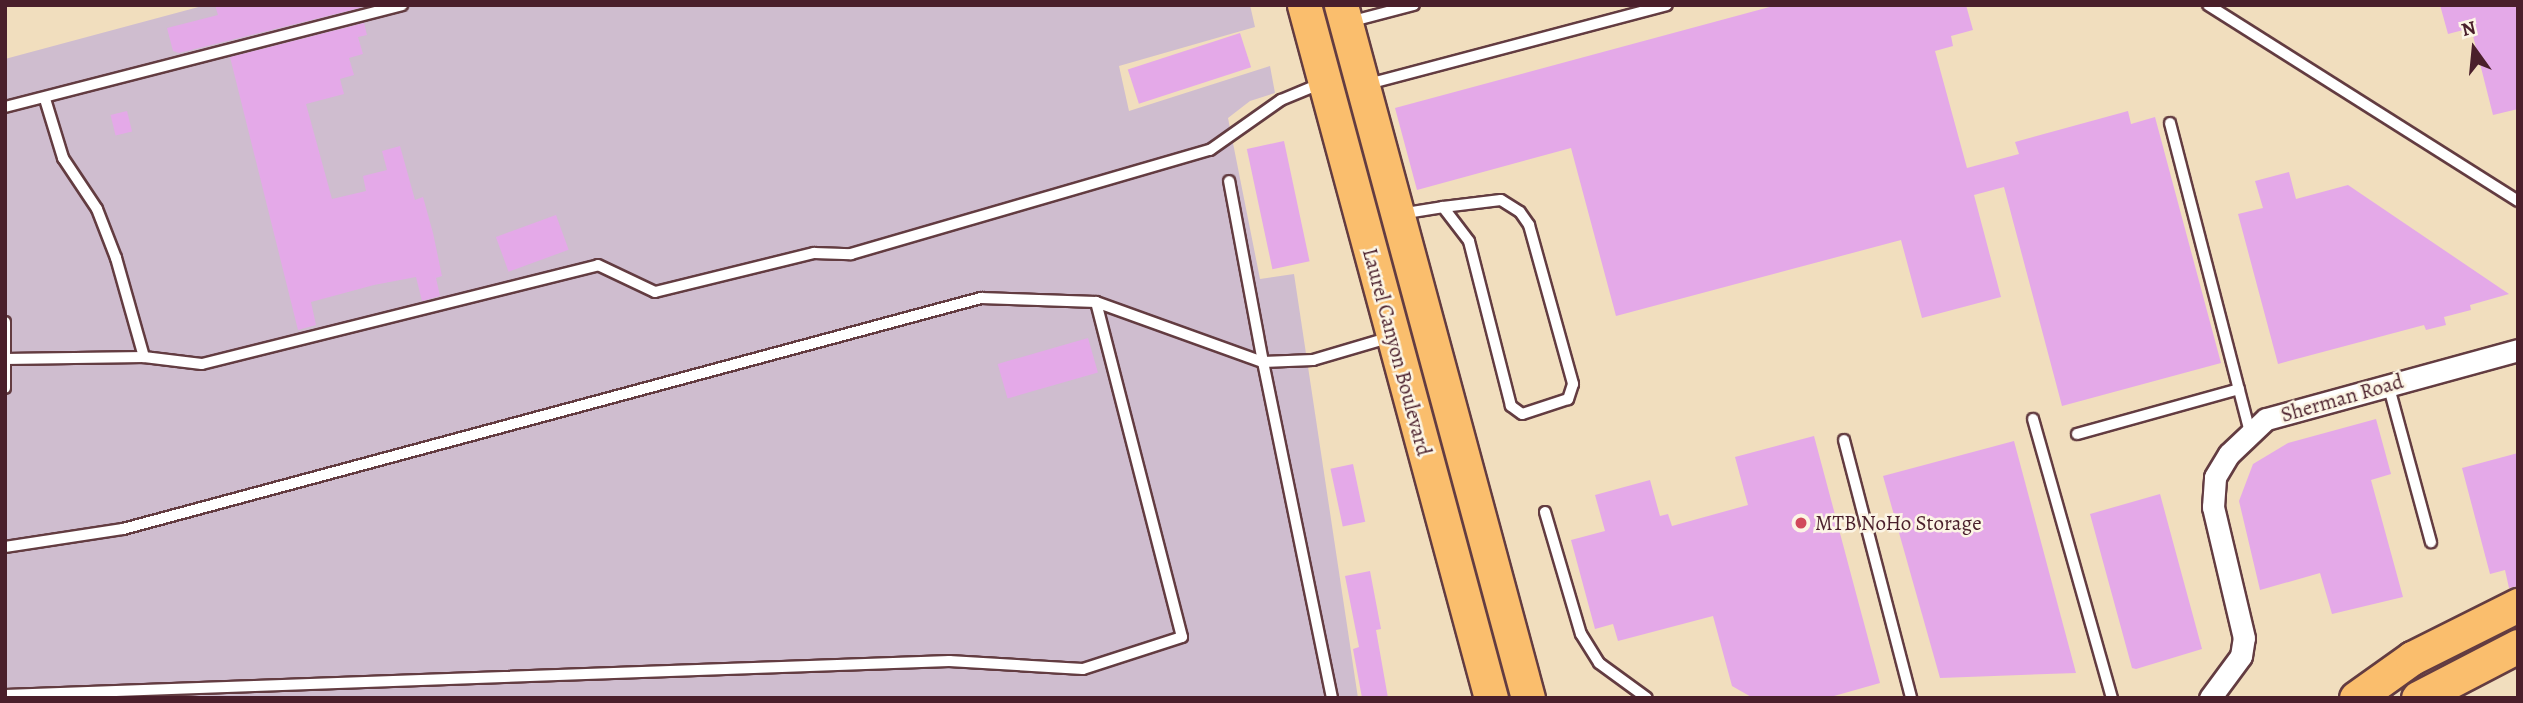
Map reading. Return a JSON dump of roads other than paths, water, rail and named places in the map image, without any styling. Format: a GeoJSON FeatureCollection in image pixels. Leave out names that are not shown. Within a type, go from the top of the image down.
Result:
{"type":"FeatureCollection","features":[{"type":"Feature","properties":{"kind":"main road","name":"Laurel Canyon Boulevard"},"geometry":{"type":"LineString","coordinates":[[1304,5],[1491,698]]}},
{"type":"Feature","properties":{"kind":"main road","name":"Laurel Canyon Boulevard"},"geometry":{"type":"LineString","coordinates":[[1343,14],[1528,698]]}},
{"type":"Feature","properties":{"kind":"main road"},"geometry":{"type":"LineString","coordinates":[[1363,225],[1397,215]]}},
{"type":"Feature","properties":{"kind":"main road"},"geometry":{"type":"LineString","coordinates":[[2356,698],[2412,658],[2518,606]]}},
{"type":"Feature","properties":{"kind":"main road"},"geometry":{"type":"LineString","coordinates":[[2418,698],[2518,646]]}},
{"type":"Feature","properties":{"kind":"street","name":"Sherman Road"},"geometry":{"type":"LineString","coordinates":[[2210,698],[2241,656],[2244,638],[2213,507],[2215,477],[2229,454],[2266,419],[2518,350]]}},
{"type":"Feature","properties":{"kind":"lane"},"geometry":{"type":"LineString","coordinates":[[5,107],[45,99],[402,5]]}},
{"type":"Feature","properties":{"kind":"lane"},"geometry":{"type":"LineString","coordinates":[[1343,14],[1414,5]]}},
{"type":"Feature","properties":{"kind":"lane"},"geometry":{"type":"LineString","coordinates":[[1362,85],[1667,5]]}},
{"type":"Feature","properties":{"kind":"lane"},"geometry":{"type":"LineString","coordinates":[[2208,5],[2518,201]]}},
{"type":"Feature","properties":{"kind":"lane"},"geometry":{"type":"LineString","coordinates":[[7,359],[144,357],[202,364],[598,265],[655,292],[814,253],[850,254],[1210,150],[1281,100],[1325,82]]}},
{"type":"Feature","properties":{"kind":"lane"},"geometry":{"type":"LineString","coordinates":[[45,99],[63,158],[97,209],[116,258],[144,357]]}},
{"type":"Feature","properties":{"kind":"lane"},"geometry":{"type":"LineString","coordinates":[[2170,123],[2250,432]]}},
{"type":"Feature","properties":{"kind":"lane"},"geometry":{"type":"LineString","coordinates":[[1229,181],[1332,698]]}},
{"type":"Feature","properties":{"kind":"lane"},"geometry":{"type":"LineString","coordinates":[[1397,215],[1443,207],[1500,200],[1529,225],[1573,384],[1568,399],[1522,414],[1511,406],[1469,241],[1443,207]]}},
{"type":"Feature","properties":{"kind":"lane"},"geometry":{"type":"LineString","coordinates":[[5,547],[123,529],[981,298],[1096,302],[1263,362],[1312,360],[1394,336]]}},
{"type":"Feature","properties":{"kind":"lane"},"geometry":{"type":"LineString","coordinates":[[5,695],[949,661],[1083,669],[1182,637],[1096,302]]}},
{"type":"Feature","properties":{"kind":"lane"},"geometry":{"type":"LineString","coordinates":[[5,322],[5,388]]}},
{"type":"Feature","properties":{"kind":"lane"},"geometry":{"type":"LineString","coordinates":[[2388,384],[2431,542]]}},
{"type":"Feature","properties":{"kind":"lane"},"geometry":{"type":"LineString","coordinates":[[2077,434],[2239,389]]}},
{"type":"Feature","properties":{"kind":"lane"},"geometry":{"type":"LineString","coordinates":[[2034,419],[2112,698]]}},
{"type":"Feature","properties":{"kind":"lane"},"geometry":{"type":"LineString","coordinates":[[1844,440],[1911,698]]}},
{"type":"Feature","properties":{"kind":"lane"},"geometry":{"type":"LineString","coordinates":[[1545,512],[1581,634],[1600,663],[1647,698]]}},
{"type":"Feature","properties":{"kind":"place","name":"MTB NoHo Storage"},"geometry":{"type":"Point","coordinates":[1801,523]}}]}
